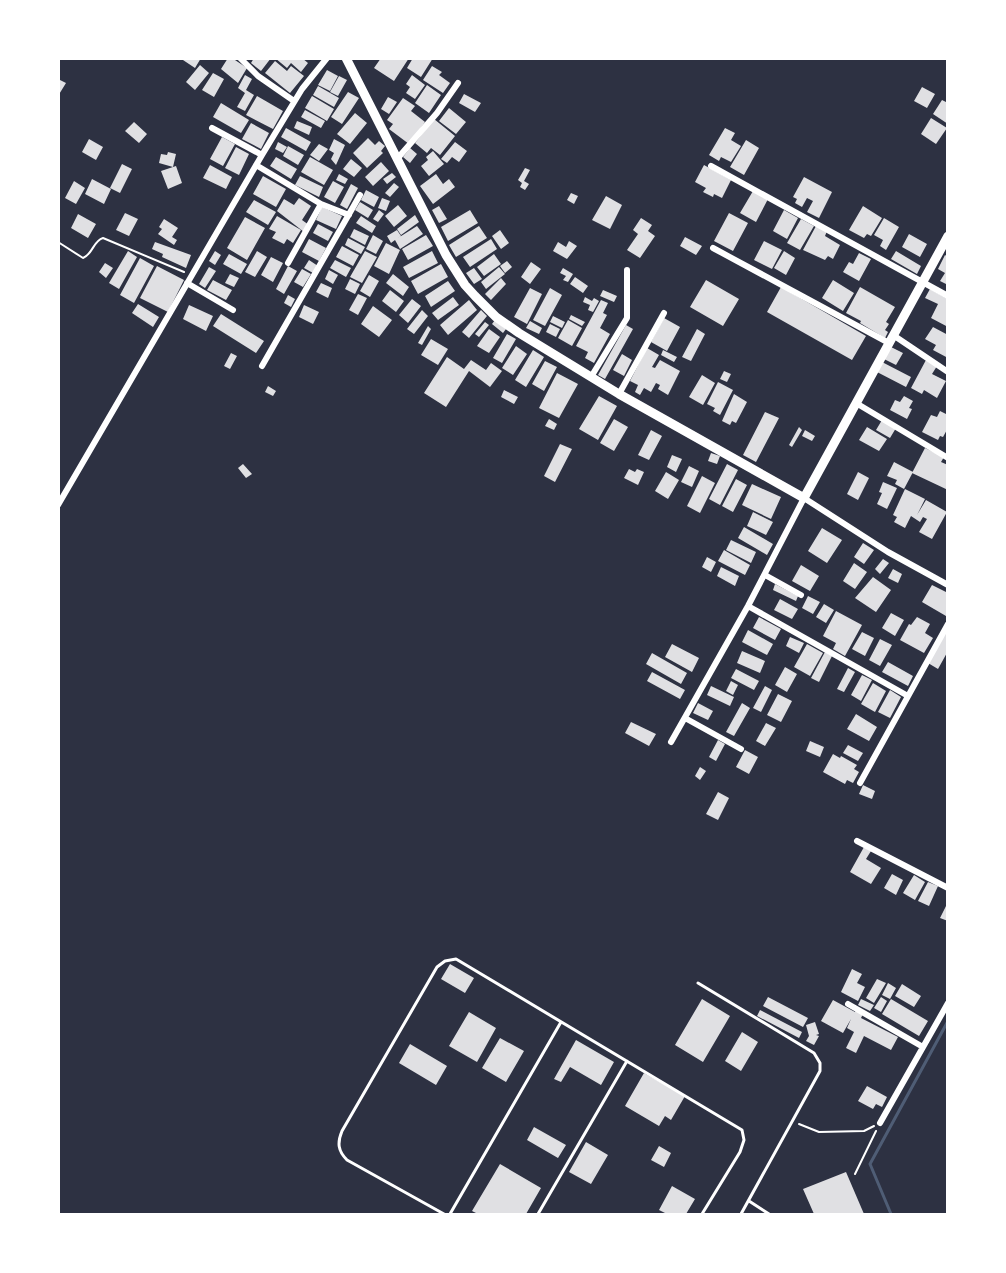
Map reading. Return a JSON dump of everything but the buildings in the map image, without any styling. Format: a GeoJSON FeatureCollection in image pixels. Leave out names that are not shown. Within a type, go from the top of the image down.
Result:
{"type":"FeatureCollection","features":[{"type":"Feature","properties":{"kind":"main road"},"geometry":{"type":"LineString","coordinates":[[346,58],[446,255],[465,285],[496,317],[591,378],[804,498],[948,236]]}},
{"type":"Feature","properties":{"kind":"street"},"geometry":{"type":"LineString","coordinates":[[240,58],[258,76],[294,101]]}},
{"type":"Feature","properties":{"kind":"street"},"geometry":{"type":"LineString","coordinates":[[58,505],[294,101],[327,58]]}},
{"type":"Feature","properties":{"kind":"street"},"geometry":{"type":"LineString","coordinates":[[396,160],[437,113],[458,83]]}},
{"type":"Feature","properties":{"kind":"street"},"geometry":{"type":"LineString","coordinates":[[212,128],[262,155]]}},
{"type":"Feature","properties":{"kind":"street"},"geometry":{"type":"LineString","coordinates":[[256,165],[321,204],[349,215]]}},
{"type":"Feature","properties":{"kind":"street"},"geometry":{"type":"LineString","coordinates":[[711,166],[948,296]]}},
{"type":"Feature","properties":{"kind":"street"},"geometry":{"type":"LineString","coordinates":[[262,366],[360,195]]}},
{"type":"Feature","properties":{"kind":"street"},"geometry":{"type":"LineString","coordinates":[[288,263],[321,204]]}},
{"type":"Feature","properties":{"kind":"street"},"geometry":{"type":"LineString","coordinates":[[713,248],[891,339],[948,372]]}},
{"type":"Feature","properties":{"kind":"street"},"geometry":{"type":"LineString","coordinates":[[591,378],[627,318],[627,270]]}},
{"type":"Feature","properties":{"kind":"street"},"geometry":{"type":"LineString","coordinates":[[187,283],[233,310]]}},
{"type":"Feature","properties":{"kind":"street"},"geometry":{"type":"LineString","coordinates":[[619,394],[664,313]]}},
{"type":"Feature","properties":{"kind":"street"},"geometry":{"type":"LineString","coordinates":[[856,404],[948,458]]}},
{"type":"Feature","properties":{"kind":"street"},"geometry":{"type":"LineString","coordinates":[[671,742],[765,575],[804,498],[888,552],[948,585]]}},
{"type":"Feature","properties":{"kind":"street"},"geometry":{"type":"LineString","coordinates":[[765,575],[801,595]]}},
{"type":"Feature","properties":{"kind":"street"},"geometry":{"type":"LineString","coordinates":[[748,606],[908,696]]}},
{"type":"Feature","properties":{"kind":"street"},"geometry":{"type":"LineString","coordinates":[[860,783],[948,624]]}},
{"type":"Feature","properties":{"kind":"street"},"geometry":{"type":"LineString","coordinates":[[686,718],[741,748]]}},
{"type":"Feature","properties":{"kind":"street"},"geometry":{"type":"LineString","coordinates":[[857,840],[948,888]]}},
{"type":"Feature","properties":{"kind":"street"},"geometry":{"type":"LineString","coordinates":[[878,1125],[948,1003]]}},
{"type":"Feature","properties":{"kind":"street"},"geometry":{"type":"LineString","coordinates":[[848,1004],[923,1047]]}},
{"type":"Feature","properties":{"kind":"lane"},"geometry":{"type":"LineString","coordinates":[[444,1215],[348,1160],[341,1154],[339,1143],[342,1131],[437,967],[445,961],[456,959],[738,1127],[744,1134],[740,1152],[702,1215]]}},
{"type":"Feature","properties":{"kind":"lane"},"geometry":{"type":"LineString","coordinates":[[698,983],[814,1053],[820,1063],[820,1071],[741,1215]]}},
{"type":"Feature","properties":{"kind":"lane"},"geometry":{"type":"LineString","coordinates":[[450,1215],[561,1022]]}},
{"type":"Feature","properties":{"kind":"lane"},"geometry":{"type":"LineString","coordinates":[[538,1215],[627,1061]]}},
{"type":"Feature","properties":{"kind":"lane"},"geometry":{"type":"LineString","coordinates":[[750,1201],[770,1215]]}},
{"type":"Feature","properties":{"kind":"path"},"geometry":{"type":"LineString","coordinates":[[58,242],[85,258],[98,240],[103,238],[192,276]]}},
{"type":"Feature","properties":{"kind":"path"},"geometry":{"type":"LineString","coordinates":[[806,1127],[819,1132],[864,1131],[878,1125]]}},
{"type":"Feature","properties":{"kind":"path"},"geometry":{"type":"LineString","coordinates":[[855,1174],[878,1125]]}},
{"type":"Feature","properties":{"kind":"waterway"},"geometry":{"type":"LineString","coordinates":[[891,1214],[870,1164],[948,1021]]}}]}
